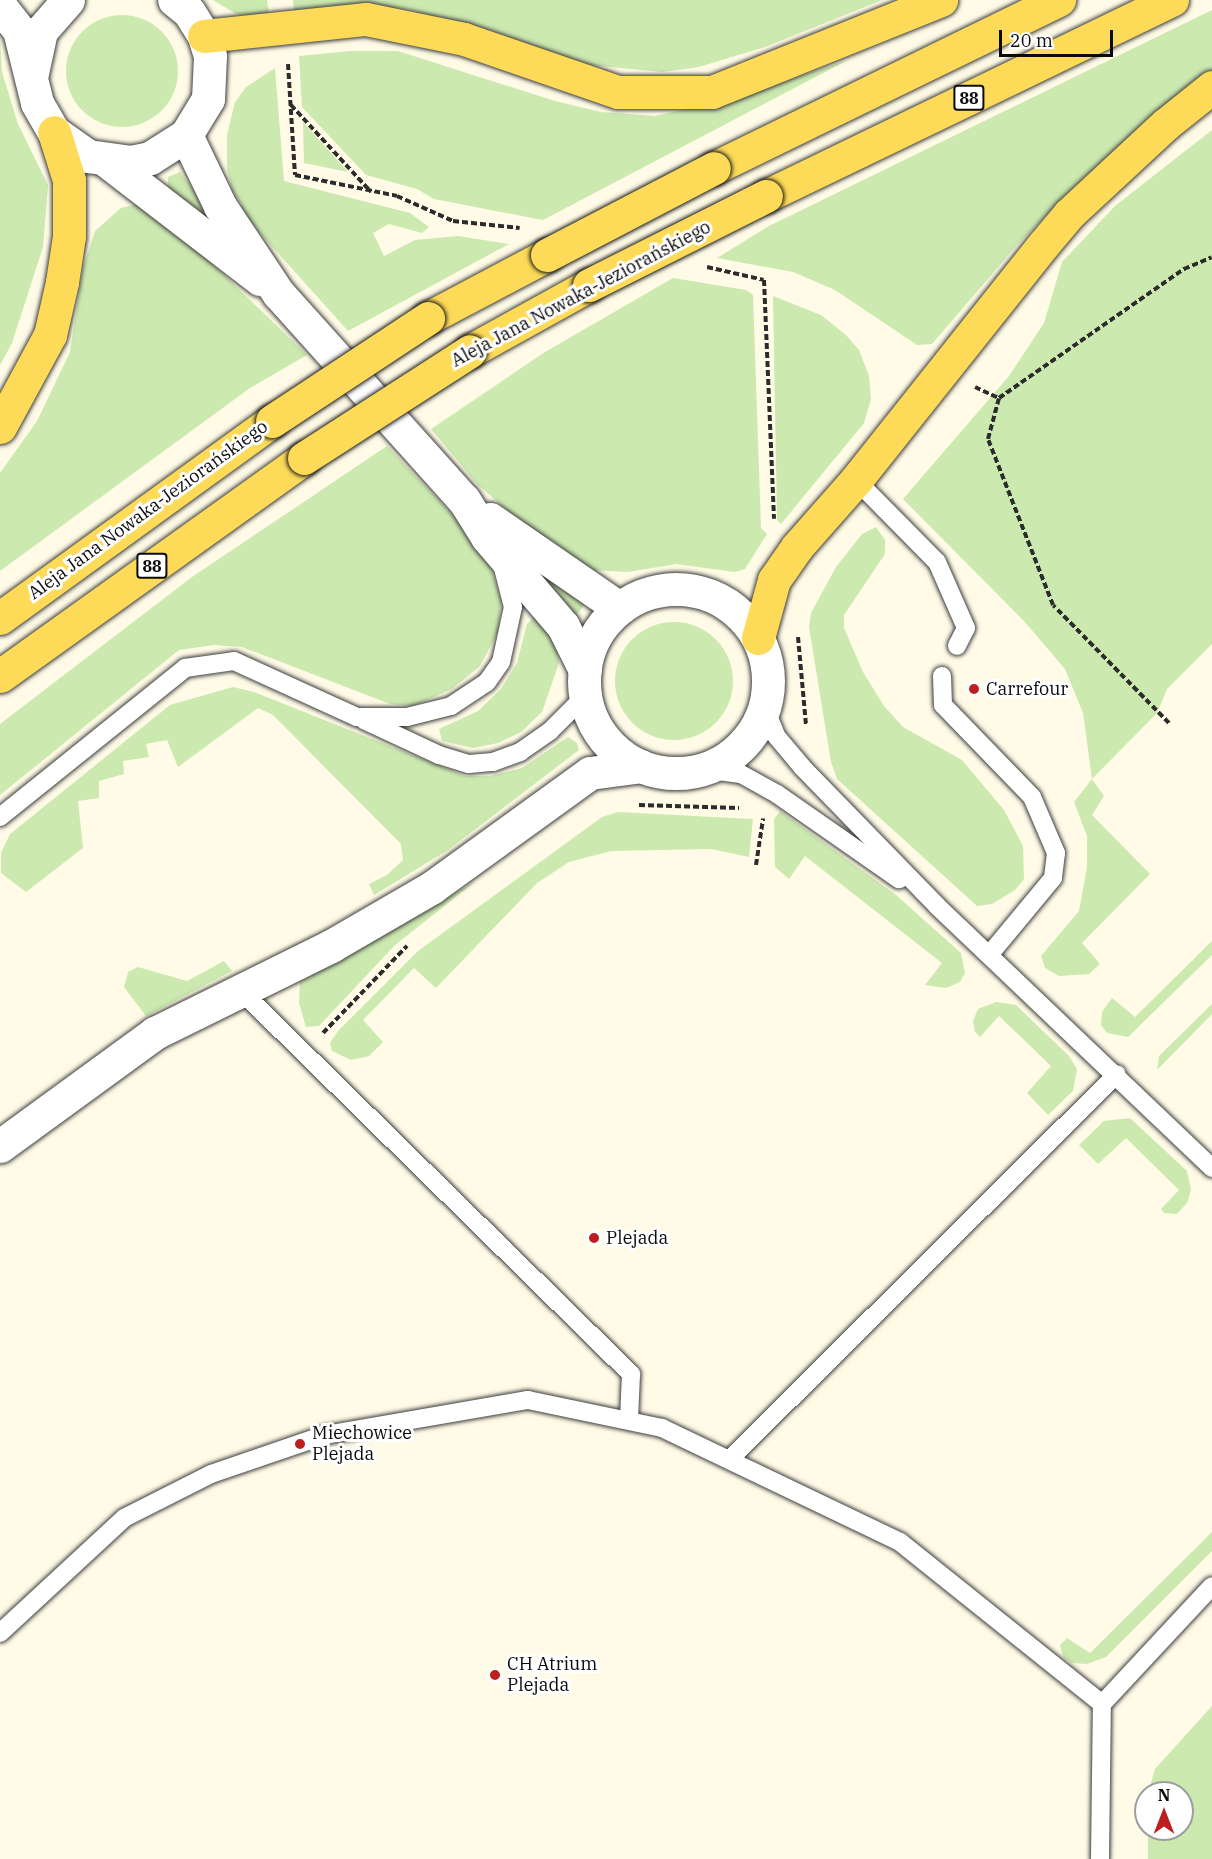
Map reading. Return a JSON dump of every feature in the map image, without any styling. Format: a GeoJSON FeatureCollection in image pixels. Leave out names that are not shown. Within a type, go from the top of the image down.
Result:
{"type":"FeatureCollection","features":[{"type":"Feature","properties":{"kind":"main road"},"geometry":{"type":"LineString","coordinates":[[204,36],[366,20],[464,39],[618,92],[712,92],[941,0]]}},
{"type":"Feature","properties":{"kind":"main road","name":"Aleja Jana Nowaka-Jeziorańskiego"},"geometry":{"type":"LineString","coordinates":[[0,618],[272,421],[428,318],[714,168],[1059,0]]}},
{"type":"Feature","properties":{"kind":"main road","name":"Aleja Jana Nowaka-Jeziorańskiego"},"geometry":{"type":"LineString","coordinates":[[0,676],[304,458],[470,351],[589,285],[766,196],[1172,0]]}},
{"type":"Feature","properties":{"kind":"main road"},"geometry":{"type":"LineString","coordinates":[[758,638],[774,580],[797,547],[856,480],[1070,214],[1166,124],[1212,87]]}},
{"type":"Feature","properties":{"kind":"main road"},"geometry":{"type":"LineString","coordinates":[[0,427],[50,335],[62,282],[69,236],[69,180],[54,132]]}},
{"type":"Feature","properties":{"kind":"street"},"geometry":{"type":"LineString","coordinates":[[32,87],[34,49],[41,31],[68,0]]}},
{"type":"Feature","properties":{"kind":"street"},"geometry":{"type":"LineString","coordinates":[[108,162],[150,158],[186,135],[199,118],[210,88],[210,56],[204,36],[189,12],[174,0]]}},
{"type":"Feature","properties":{"kind":"street"},"geometry":{"type":"LineString","coordinates":[[0,6],[19,30],[32,87],[44,118],[54,132],[79,151],[108,162],[278,293]]}},
{"type":"Feature","properties":{"kind":"street"},"geometry":{"type":"LineString","coordinates":[[186,135],[220,206],[278,293],[464,500],[487,537],[563,626],[604,739],[641,766],[661,772],[704,769],[742,746],[765,708],[768,672],[758,638],[745,619],[727,604],[684,589],[639,596],[619,608],[602,626],[585,683]]}},
{"type":"Feature","properties":{"kind":"street"},"geometry":{"type":"LineString","coordinates":[[464,500],[552,565],[619,608]]}},
{"type":"Feature","properties":{"kind":"street"},"geometry":{"type":"LineString","coordinates":[[0,1146],[155,1033],[241,991],[431,888],[590,772],[641,766]]}},
{"type":"Feature","properties":{"kind":"lane"},"geometry":{"type":"LineString","coordinates":[[856,480],[937,562],[966,628],[957,646]]}},
{"type":"Feature","properties":{"kind":"lane"},"geometry":{"type":"LineString","coordinates":[[357,717],[428,714],[451,706],[488,682],[501,662],[513,607],[509,580],[487,537]]}},
{"type":"Feature","properties":{"kind":"lane"},"geometry":{"type":"LineString","coordinates":[[0,817],[185,668],[234,661],[439,755],[469,764],[493,762],[520,752],[550,731],[585,683]]}},
{"type":"Feature","properties":{"kind":"lane"},"geometry":{"type":"LineString","coordinates":[[942,676],[943,705],[1032,797],[1056,853],[1053,878],[990,954]]}},
{"type":"Feature","properties":{"kind":"lane"},"geometry":{"type":"LineString","coordinates":[[765,708],[777,737],[802,768],[937,906],[1117,1074],[1212,1168]]}},
{"type":"Feature","properties":{"kind":"lane"},"geometry":{"type":"LineString","coordinates":[[704,769],[741,774],[777,794],[937,906]]}},
{"type":"Feature","properties":{"kind":"lane"},"geometry":{"type":"LineString","coordinates":[[241,991],[631,1374],[630,1419]]}},
{"type":"Feature","properties":{"kind":"lane"},"geometry":{"type":"LineString","coordinates":[[731,1458],[1117,1074]]}},
{"type":"Feature","properties":{"kind":"lane"},"geometry":{"type":"LineString","coordinates":[[0,1633],[124,1518],[211,1474],[325,1435],[528,1400],[630,1419],[662,1428],[731,1458],[900,1542],[1102,1704]]}},
{"type":"Feature","properties":{"kind":"lane"},"geometry":{"type":"LineString","coordinates":[[1100,1859],[1102,1704],[1212,1586]]}},
{"type":"Feature","properties":{"kind":"path"},"geometry":{"type":"LineString","coordinates":[[288,64],[295,175],[397,196],[453,221],[526,228]]}},
{"type":"Feature","properties":{"kind":"path"},"geometry":{"type":"LineString","coordinates":[[290,105],[371,192]]}},
{"type":"Feature","properties":{"kind":"path"},"geometry":{"type":"LineString","coordinates":[[1169,723],[1053,605],[988,439],[999,398],[1184,269],[1212,257]]}},
{"type":"Feature","properties":{"kind":"path"},"geometry":{"type":"LineString","coordinates":[[696,265],[764,280],[774,530],[797,547]]}},
{"type":"Feature","properties":{"kind":"path"},"geometry":{"type":"LineString","coordinates":[[797,627],[807,726],[813,748],[802,768]]}},
{"type":"Feature","properties":{"kind":"path"},"geometry":{"type":"LineString","coordinates":[[756,866],[764,812],[777,794]]}},
{"type":"Feature","properties":{"kind":"path"},"geometry":{"type":"LineString","coordinates":[[630,805],[729,806],[764,812]]}},
{"type":"Feature","properties":{"kind":"path"},"geometry":{"type":"LineString","coordinates":[[303,1053],[416,940]]}},
{"type":"Feature","properties":{"kind":"green space"},"geometry":{"type":"Polygon","coordinates":[[[213,0],[267,0],[270,19],[236,14],[213,0]]]}},
{"type":"Feature","properties":{"kind":"green space"},"geometry":{"type":"Polygon","coordinates":[[[293,0],[882,0],[765,47],[699,67],[662,72],[580,64],[408,9],[359,5],[294,11],[293,0]]]}},
{"type":"Feature","properties":{"kind":"green space"},"geometry":{"type":"Polygon","coordinates":[[[1212,10],[1212,71],[1064,198],[1017,245],[932,344],[917,345],[835,290],[793,272],[717,258],[769,226],[1212,10]]]}},
{"type":"Feature","properties":{"kind":"green space"},"geometry":{"type":"Polygon","coordinates":[[[122,15],[144,19],[162,31],[174,49],[178,71],[174,93],[162,111],[144,123],[122,127],[100,123],[82,111],[70,93],[66,71],[70,49],[82,31],[100,19],[122,15]]]}},
{"type":"Feature","properties":{"kind":"green space"},"geometry":{"type":"Polygon","coordinates":[[[0,39],[2,72],[18,124],[48,185],[43,247],[12,343],[0,365],[0,39]]]}},
{"type":"Feature","properties":{"kind":"green space"},"geometry":{"type":"Polygon","coordinates":[[[351,51],[398,51],[555,101],[601,112],[655,116],[736,98],[848,60],[543,220],[434,199],[417,189],[366,175],[302,107],[299,56],[351,51]]]}},
{"type":"Feature","properties":{"kind":"green space"},"geometry":{"type":"Polygon","coordinates":[[[275,68],[284,181],[410,213],[429,227],[422,233],[389,224],[373,233],[384,256],[415,240],[458,236],[509,244],[348,331],[242,213],[242,205],[233,192],[227,170],[227,135],[235,102],[246,87],[275,68]]]}},
{"type":"Feature","properties":{"kind":"green space"},"geometry":{"type":"Polygon","coordinates":[[[303,122],[348,172],[304,163],[303,122]]]}},
{"type":"Feature","properties":{"kind":"green space"},"geometry":{"type":"Polygon","coordinates":[[[1212,130],[1212,644],[1167,689],[1157,713],[1092,779],[1083,713],[1065,669],[1024,621],[903,499],[1009,376],[1044,323],[1062,262],[1115,206],[1212,130]]]}},
{"type":"Feature","properties":{"kind":"green space"},"geometry":{"type":"Polygon","coordinates":[[[180,172],[221,225],[215,230],[168,187],[168,177],[180,172]]]}},
{"type":"Feature","properties":{"kind":"green space"},"geometry":{"type":"Polygon","coordinates":[[[138,204],[193,245],[307,355],[250,388],[0,571],[0,473],[37,421],[70,352],[83,268],[95,231],[121,208],[138,204]]]}},
{"type":"Feature","properties":{"kind":"green space"},"geometry":{"type":"Polygon","coordinates":[[[673,278],[746,290],[753,295],[761,528],[767,534],[745,569],[735,572],[676,564],[628,572],[591,570],[536,535],[477,484],[431,429],[545,352],[673,278]]]}},
{"type":"Feature","properties":{"kind":"green space"},"geometry":{"type":"Polygon","coordinates":[[[773,296],[821,315],[846,335],[859,350],[869,376],[871,399],[864,423],[781,524],[777,520],[773,296]]]}},
{"type":"Feature","properties":{"kind":"green space"},"geometry":{"type":"Polygon","coordinates":[[[387,446],[472,535],[491,567],[501,601],[498,632],[480,666],[452,689],[413,706],[390,704],[242,647],[214,645],[179,650],[0,795],[0,724],[192,577],[387,446]]]}},
{"type":"Feature","properties":{"kind":"green space"},"geometry":{"type":"Polygon","coordinates":[[[876,527],[885,540],[885,554],[844,615],[844,628],[863,672],[884,706],[903,727],[962,760],[1004,810],[1023,846],[1024,879],[1015,890],[992,904],[977,906],[837,779],[831,762],[809,627],[811,613],[836,567],[862,534],[876,527]]]}},
{"type":"Feature","properties":{"kind":"green space"},"geometry":{"type":"Polygon","coordinates":[[[517,553],[585,603],[577,615],[574,617],[517,553]]]}},
{"type":"Feature","properties":{"kind":"green space"},"geometry":{"type":"Polygon","coordinates":[[[535,616],[540,617],[557,649],[559,663],[542,712],[521,732],[498,743],[473,748],[442,741],[439,729],[478,711],[501,689],[517,663],[527,624],[535,616]]]}},
{"type":"Feature","properties":{"kind":"green space"},"geometry":{"type":"Polygon","coordinates":[[[674,622],[697,626],[716,639],[729,658],[733,681],[729,704],[716,723],[697,736],[674,740],[651,736],[632,723],[619,704],[615,681],[619,658],[632,639],[651,626],[674,622]]]}},
{"type":"Feature","properties":{"kind":"green space"},"geometry":{"type":"Polygon","coordinates":[[[233,687],[254,692],[465,776],[490,776],[522,768],[568,737],[577,743],[579,750],[448,850],[374,895],[369,884],[387,875],[403,860],[401,844],[273,715],[258,708],[178,767],[167,740],[146,744],[149,757],[123,761],[124,774],[99,781],[99,798],[78,801],[83,848],[26,892],[1,873],[1,853],[10,834],[170,705],[233,687]]]}},
{"type":"Feature","properties":{"kind":"green space"},"geometry":{"type":"Polygon","coordinates":[[[1092,779],[1104,796],[1092,815],[1150,874],[1082,943],[1100,964],[1089,974],[1059,976],[1045,968],[1041,956],[1079,911],[1087,867],[1087,836],[1074,802],[1092,779]]]}},
{"type":"Feature","properties":{"kind":"green space"},"geometry":{"type":"Polygon","coordinates":[[[780,811],[896,895],[961,953],[965,973],[960,982],[946,988],[925,985],[942,963],[805,856],[789,879],[775,867],[774,819],[780,811]]]}},
{"type":"Feature","properties":{"kind":"green space"},"geometry":{"type":"Polygon","coordinates":[[[618,812],[753,819],[749,857],[711,849],[611,851],[569,862],[537,883],[436,988],[414,968],[363,1020],[383,1042],[369,1056],[351,1060],[332,1051],[330,1043],[338,1031],[418,951],[602,817],[618,812]]]}},
{"type":"Feature","properties":{"kind":"green space"},"geometry":{"type":"Polygon","coordinates":[[[476,881],[395,945],[319,1026],[306,1027],[299,1003],[300,982],[476,881]]]}},
{"type":"Feature","properties":{"kind":"green space"},"geometry":{"type":"Polygon","coordinates":[[[1212,941],[1212,955],[1128,1037],[1107,1033],[1101,1025],[1102,1012],[1112,998],[1135,1017],[1212,941]]]}},
{"type":"Feature","properties":{"kind":"green space"},"geometry":{"type":"Polygon","coordinates":[[[224,961],[232,971],[146,1016],[124,987],[128,972],[138,967],[187,981],[224,961]]]}},
{"type":"Feature","properties":{"kind":"green space"},"geometry":{"type":"Polygon","coordinates":[[[996,1002],[1016,1005],[1069,1056],[1077,1069],[1073,1091],[1048,1115],[1027,1093],[1051,1066],[999,1016],[980,1037],[975,1032],[973,1021],[978,1009],[996,1002]]]}},
{"type":"Feature","properties":{"kind":"green space"},"geometry":{"type":"Polygon","coordinates":[[[1212,1004],[1212,1014],[1157,1070],[1159,1056],[1212,1004]]]}},
{"type":"Feature","properties":{"kind":"green space"},"geometry":{"type":"Polygon","coordinates":[[[1130,1118],[1187,1171],[1191,1190],[1187,1203],[1177,1214],[1164,1213],[1161,1209],[1179,1190],[1126,1138],[1098,1164],[1079,1145],[1104,1121],[1130,1118]]]}},
{"type":"Feature","properties":{"kind":"green space"},"geometry":{"type":"Polygon","coordinates":[[[1212,1532],[1212,1551],[1106,1657],[1087,1664],[1072,1663],[1063,1657],[1060,1645],[1067,1638],[1090,1653],[1212,1532]]]}},
{"type":"Feature","properties":{"kind":"green space"},"geometry":{"type":"Polygon","coordinates":[[[1212,1706],[1212,1859],[1148,1859],[1148,1841],[1194,1841],[1194,1781],[1152,1781],[1155,1769],[1212,1706]]]}},
{"type":"Feature","properties":{"kind":"place","name":"Carrefour"},"geometry":{"type":"Point","coordinates":[974,689]}},
{"type":"Feature","properties":{"kind":"place","name":"Plejada"},"geometry":{"type":"Point","coordinates":[594,1238]}},
{"type":"Feature","properties":{"kind":"place","name":"Miechowice Plejada"},"geometry":{"type":"Point","coordinates":[300,1444]}},
{"type":"Feature","properties":{"kind":"place","name":"CH Atrium Plejada"},"geometry":{"type":"Point","coordinates":[495,1675]}}]}
